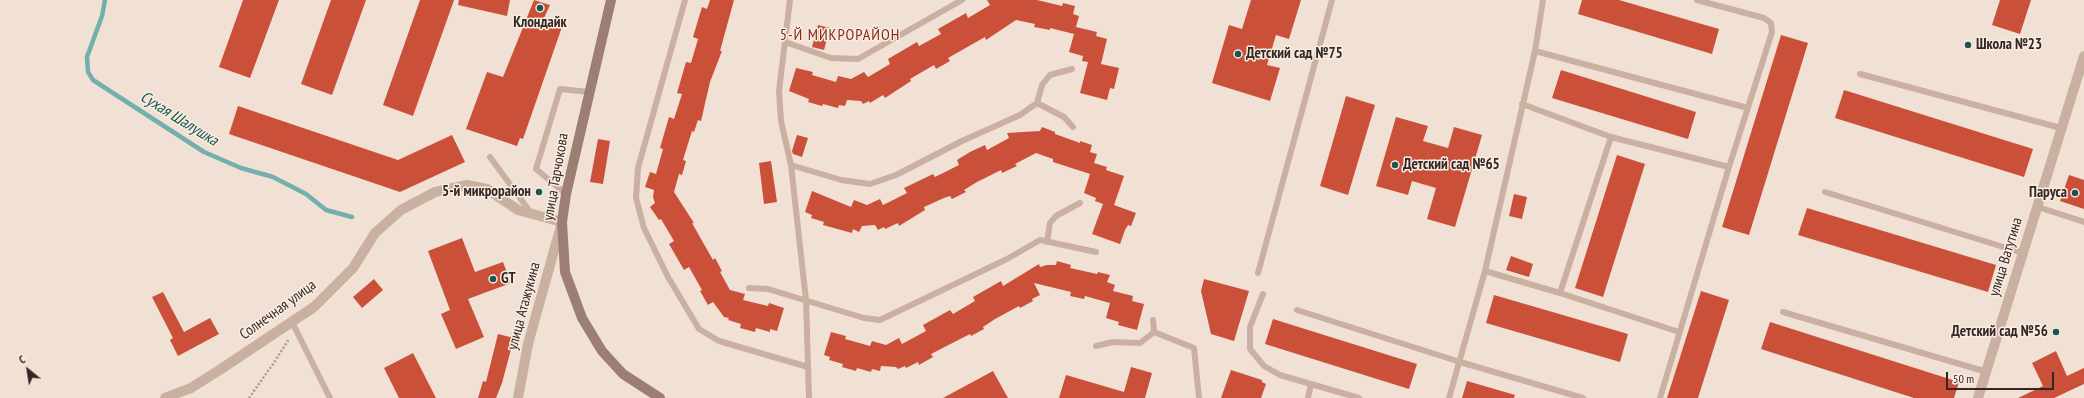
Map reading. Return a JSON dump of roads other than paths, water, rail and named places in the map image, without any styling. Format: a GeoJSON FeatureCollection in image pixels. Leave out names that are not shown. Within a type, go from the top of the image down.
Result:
{"type":"FeatureCollection","features":[{"type":"Feature","properties":{"kind":"main road","name":"улица Тарчокова"},"geometry":{"type":"LineString","coordinates":[[611,0],[566,194],[562,222],[565,272],[571,292],[585,323],[602,351],[623,374],[660,398]]}},
{"type":"Feature","properties":{"kind":"street","name":"улица Ватутина"},"geometry":{"type":"LineString","coordinates":[[1978,398],[2084,56]]}},
{"type":"Feature","properties":{"kind":"street","name":"Солнечная улица"},"geometry":{"type":"LineString","coordinates":[[165,398],[191,388],[293,326],[353,268],[374,233],[401,210],[435,192],[468,185],[487,190],[518,210],[562,222]]}},
{"type":"Feature","properties":{"kind":"street","name":"улица Атажукина"},"geometry":{"type":"LineString","coordinates":[[518,398],[528,344],[562,222]]}},
{"type":"Feature","properties":{"kind":"lane"},"geometry":{"type":"LineString","coordinates":[[685,0],[638,168],[636,198],[644,228],[668,277],[699,329],[719,341],[808,367]]}},
{"type":"Feature","properties":{"kind":"lane"},"geometry":{"type":"LineString","coordinates":[[790,0],[779,91],[781,121],[791,165],[806,300],[809,398]]}},
{"type":"Feature","properties":{"kind":"lane"},"geometry":{"type":"LineString","coordinates":[[785,42],[831,58],[858,59],[962,0]]}},
{"type":"Feature","properties":{"kind":"lane"},"geometry":{"type":"LineString","coordinates":[[1258,273],[1332,0]]}},
{"type":"Feature","properties":{"kind":"lane"},"geometry":{"type":"LineString","coordinates":[[1449,398],[1485,271],[1535,51],[1543,0]]}},
{"type":"Feature","properties":{"kind":"lane"},"geometry":{"type":"LineString","coordinates":[[1660,398],[1729,166],[1772,32],[1771,23],[1764,18],[1697,0]]}},
{"type":"Feature","properties":{"kind":"lane"},"geometry":{"type":"LineString","coordinates":[[1535,51],[1748,108]]}},
{"type":"Feature","properties":{"kind":"lane"},"geometry":{"type":"LineString","coordinates":[[791,165],[841,180],[870,184],[896,175],[962,141],[1020,115],[1037,104],[1042,86],[1050,75],[1072,69]]}},
{"type":"Feature","properties":{"kind":"lane"},"geometry":{"type":"LineString","coordinates":[[1860,74],[2062,128]]}},
{"type":"Feature","properties":{"kind":"lane"},"geometry":{"type":"LineString","coordinates":[[566,194],[536,168],[560,89],[589,92]]}},
{"type":"Feature","properties":{"kind":"lane"},"geometry":{"type":"LineString","coordinates":[[1037,104],[1064,117],[1073,127]]}},
{"type":"Feature","properties":{"kind":"lane"},"geometry":{"type":"LineString","coordinates":[[1522,104],[1611,137],[1729,166]]}},
{"type":"Feature","properties":{"kind":"lane"},"geometry":{"type":"LineString","coordinates":[[1560,293],[1611,137]]}},
{"type":"Feature","properties":{"kind":"lane"},"geometry":{"type":"LineString","coordinates":[[490,157],[531,213]]}},
{"type":"Feature","properties":{"kind":"lane"},"geometry":{"type":"LineString","coordinates":[[1825,192],[2023,253]]}},
{"type":"Feature","properties":{"kind":"lane"},"geometry":{"type":"LineString","coordinates":[[1048,242],[1050,224],[1056,216],[1080,203]]}},
{"type":"Feature","properties":{"kind":"lane"},"geometry":{"type":"LineString","coordinates":[[2038,207],[2084,222]]}},
{"type":"Feature","properties":{"kind":"lane"},"geometry":{"type":"LineString","coordinates":[[749,288],[768,289],[864,318],[880,320],[1007,259],[1040,240],[1096,252]]}},
{"type":"Feature","properties":{"kind":"lane"},"geometry":{"type":"LineString","coordinates":[[1485,271],[1560,293],[1679,332]]}},
{"type":"Feature","properties":{"kind":"lane"},"geometry":{"type":"LineString","coordinates":[[1263,294],[1250,327],[1250,349],[1264,366],[1280,375],[1359,398]]}},
{"type":"Feature","properties":{"kind":"lane"},"geometry":{"type":"LineString","coordinates":[[1297,310],[1460,362],[1583,398]]}},
{"type":"Feature","properties":{"kind":"lane"},"geometry":{"type":"LineString","coordinates":[[1783,312],[1987,372]]}},
{"type":"Feature","properties":{"kind":"lane"},"geometry":{"type":"LineString","coordinates":[[1154,320],[1154,332]]}},
{"type":"Feature","properties":{"kind":"lane"},"geometry":{"type":"LineString","coordinates":[[293,326],[330,398]]}},
{"type":"Feature","properties":{"kind":"lane"},"geometry":{"type":"LineString","coordinates":[[1096,346],[1113,342],[1140,343],[1154,332]]}},
{"type":"Feature","properties":{"kind":"lane"},"geometry":{"type":"LineString","coordinates":[[1154,332],[1194,348],[1199,398]]}},
{"type":"Feature","properties":{"kind":"lane"},"geometry":{"type":"LineString","coordinates":[[1308,398],[1311,384]]}},
{"type":"Feature","properties":{"kind":"waterway","name":"Сухая Шалушка"},"geometry":{"type":"LineString","coordinates":[[105,0],[102,16],[87,57],[88,72],[93,80],[204,152],[241,168],[273,177],[306,194],[326,210],[352,217]]}},
{"type":"Feature","properties":{"kind":"place","name":"Клондайк"},"geometry":{"type":"Point","coordinates":[540,8]}},
{"type":"Feature","properties":{"kind":"place","name":"Школа №23"},"geometry":{"type":"Point","coordinates":[1968,45]}},
{"type":"Feature","properties":{"kind":"place","name":"Детский сад №75"},"geometry":{"type":"Point","coordinates":[1238,54]}},
{"type":"Feature","properties":{"kind":"place","name":"Детский сад №65"},"geometry":{"type":"Point","coordinates":[1395,165]}},
{"type":"Feature","properties":{"kind":"place","name":"5-й микрорайон"},"geometry":{"type":"Point","coordinates":[539,192]}},
{"type":"Feature","properties":{"kind":"place","name":"Паруса"},"geometry":{"type":"Point","coordinates":[2075,193]}},
{"type":"Feature","properties":{"kind":"place","name":"GT"},"geometry":{"type":"Point","coordinates":[493,279]}},
{"type":"Feature","properties":{"kind":"place","name":"Детский сад №56"},"geometry":{"type":"Point","coordinates":[2056,332]}},
{"type":"Feature","properties":{"kind":"district","name":"5-Й МИКРОРАЙОН"},"geometry":{"type":"Point","coordinates":[840,35]}}]}
